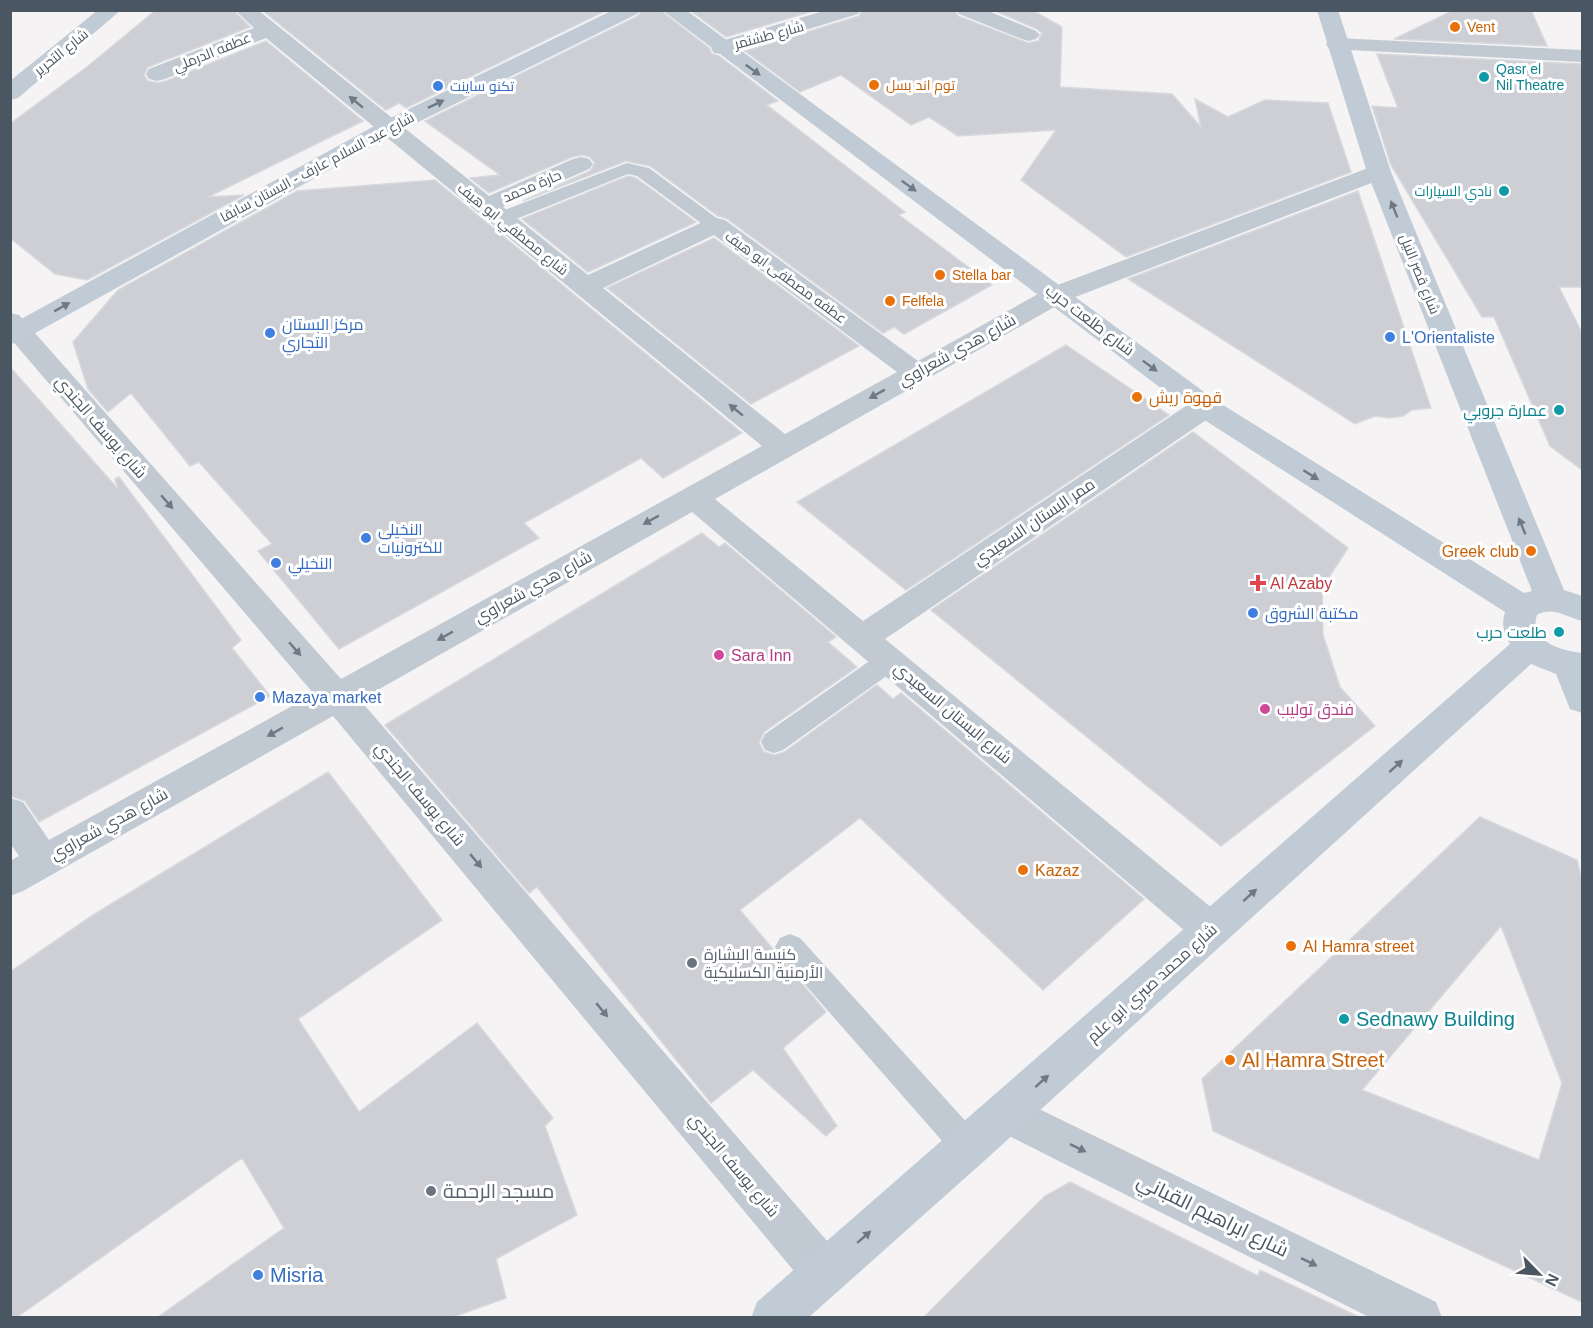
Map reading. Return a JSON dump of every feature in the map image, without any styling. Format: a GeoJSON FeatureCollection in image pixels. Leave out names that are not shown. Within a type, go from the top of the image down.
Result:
{"type":"FeatureCollection","features":[{"type":"Feature","properties":{"kind":"street","name":"شارع التحرير"},"geometry":{"type":"LineString","coordinates":[[10,93],[111,10]]}},
{"type":"Feature","properties":{"kind":"street","name":"شارع مصطفي ابو هيف"},"geometry":{"type":"LineString","coordinates":[[244,10],[491,213],[782,447]]}},
{"type":"Feature","properties":{"kind":"street","name":"شارع عبد السلام عارف - البستان سابقا"},"geometry":{"type":"LineString","coordinates":[[13,329],[388,128],[630,10]]}},
{"type":"Feature","properties":{"kind":"street","name":"شارع طلعت حرب"},"geometry":{"type":"LineString","coordinates":[[672,10],[1205,407],[1538,604],[1582,609]]}},
{"type":"Feature","properties":{"kind":"street","name":"شارع طشتمر"},"geometry":{"type":"LineString","coordinates":[[722,48],[851,10]]}},
{"type":"Feature","properties":{"kind":"street"},"geometry":{"type":"LineString","coordinates":[[966,10],[1029,35]]}},
{"type":"Feature","properties":{"kind":"street","name":"شارع قصر النيل"},"geometry":{"type":"LineString","coordinates":[[1327,10],[1379,172],[1538,604]]}},
{"type":"Feature","properties":{"kind":"street","name":"عطفه الدرملي"},"geometry":{"type":"LineString","coordinates":[[157,74],[268,30]]}},
{"type":"Feature","properties":{"kind":"street"},"geometry":{"type":"LineString","coordinates":[[1338,44],[1582,56]]}},
{"type":"Feature","properties":{"kind":"street","name":"حارة محمد"},"geometry":{"type":"LineString","coordinates":[[491,213],[581,164]]}},
{"type":"Feature","properties":{"kind":"street","name":"شارع هدي شعراوي"},"geometry":{"type":"LineString","coordinates":[[10,880],[1056,295],[1379,172]]}},
{"type":"Feature","properties":{"kind":"street","name":"عطفه مصطفى ابو هيف"},"geometry":{"type":"LineString","coordinates":[[584,287],[716,225],[916,373]]}},
{"type":"Feature","properties":{"kind":"street","name":"شارع يوسف الجندي"},"geometry":{"type":"LineString","coordinates":[[13,329],[337,697],[824,1272]]}},
{"type":"Feature","properties":{"kind":"street","name":"ممر البستان السعيدي"},"geometry":{"type":"LineString","coordinates":[[862,637],[1205,407]]}},
{"type":"Feature","properties":{"kind":"street","name":"شارع البستان السعيدي"},"geometry":{"type":"LineString","coordinates":[[693,496],[1211,930]]}},
{"type":"Feature","properties":{"kind":"street"},"geometry":{"type":"LineString","coordinates":[[1538,604],[1518,622],[1519,630],[1530,646],[1541,655],[1576,665],[1582,700]]}},
{"type":"Feature","properties":{"kind":"street","name":"شارع محمد صبري ابو علم"},"geometry":{"type":"LineString","coordinates":[[773,1317],[968,1147],[1530,646]]}},
{"type":"Feature","properties":{"kind":"street"},"geometry":{"type":"LineString","coordinates":[[10,813],[43,861]]}},
{"type":"Feature","properties":{"kind":"street","name":"شارع ابراهيم القباني"},"geometry":{"type":"LineString","coordinates":[[1006,1113],[1420,1317]]}},
{"type":"Feature","properties":{"kind":"lane"},"geometry":{"type":"LineString","coordinates":[[491,213],[627,168],[644,172],[716,225]]}},
{"type":"Feature","properties":{"kind":"lane"},"geometry":{"type":"LineString","coordinates":[[774,742],[890,660]]}},
{"type":"Feature","properties":{"kind":"lane"},"geometry":{"type":"LineString","coordinates":[[790,947],[968,1147]]}},
{"type":"Feature","properties":{"kind":"building"},"geometry":{"type":"Polygon","coordinates":[[[156,10],[233,10],[250,27],[148,67],[144,75],[148,81],[158,83],[166,81],[266,41],[363,121],[208,197],[244,195],[87,280],[55,274],[10,238],[10,124],[88,66],[156,10]]]}},
{"type":"Feature","properties":{"kind":"building"},"geometry":{"type":"Polygon","coordinates":[[[262,10],[607,10],[406,108],[399,103],[386,110],[262,10]]]}},
{"type":"Feature","properties":{"kind":"building"},"geometry":{"type":"Polygon","coordinates":[[[642,10],[660,10],[709,48],[712,54],[719,56],[778,101],[767,105],[905,212],[899,215],[992,285],[904,334],[894,327],[883,333],[726,218],[718,216],[650,166],[626,161],[523,201],[590,171],[595,163],[590,157],[582,155],[572,157],[489,193],[470,178],[500,175],[425,121],[638,16],[642,10]]]}},
{"type":"Feature","properties":{"kind":"building"},"geometry":{"type":"Polygon","coordinates":[[[690,10],[817,10],[726,37],[690,10]]]}},
{"type":"Feature","properties":{"kind":"building"},"geometry":{"type":"Polygon","coordinates":[[[863,10],[954,10],[958,16],[1028,43],[1038,41],[1042,33],[993,10],[1032,10],[1062,27],[1060,87],[1172,94],[1201,127],[1195,99],[1228,117],[1265,100],[1328,103],[1351,172],[1126,257],[1021,180],[1056,130],[958,136],[929,117],[911,125],[841,75],[800,92],[745,51],[859,16],[863,10]]]}},
{"type":"Feature","properties":{"kind":"building","name":"Vent"},"geometry":{"type":"Polygon","coordinates":[[[1454,10],[1531,10],[1547,46],[1394,39],[1454,10]]]}},
{"type":"Feature","properties":{"kind":"building"},"geometry":{"type":"Polygon","coordinates":[[[1377,54],[1582,64],[1582,287],[1559,287],[1582,333],[1582,470],[1550,446],[1494,317],[1482,317],[1391,165],[1372,106],[1398,108],[1377,54]]]}},
{"type":"Feature","properties":{"kind":"building"},"geometry":{"type":"Polygon","coordinates":[[[628,176],[636,178],[696,222],[588,272],[522,219],[628,176]]]}},
{"type":"Feature","properties":{"kind":"building"},"geometry":{"type":"Polygon","coordinates":[[[435,180],[742,433],[663,478],[641,458],[524,523],[539,538],[339,649],[258,551],[272,544],[199,462],[190,466],[131,393],[108,412],[88,389],[73,342],[118,290],[297,191],[435,180]]]}},
{"type":"Feature","properties":{"kind":"building"},"geometry":{"type":"Polygon","coordinates":[[[1358,191],[1431,408],[1412,410],[1403,416],[1389,418],[1375,416],[1355,424],[1128,279],[1358,191]]]}},
{"type":"Feature","properties":{"kind":"building"},"geometry":{"type":"Polygon","coordinates":[[[714,238],[859,346],[751,404],[607,288],[714,238]]]}},
{"type":"Feature","properties":{"kind":"building"},"geometry":{"type":"Polygon","coordinates":[[[1066,345],[1169,415],[906,590],[797,502],[1066,345]]]}},
{"type":"Feature","properties":{"kind":"building"},"geometry":{"type":"Polygon","coordinates":[[[10,367],[118,489],[115,479],[119,477],[241,640],[232,648],[270,696],[39,822],[25,801],[10,796],[10,367]]]}},
{"type":"Feature","properties":{"kind":"building"},"geometry":{"type":"Polygon","coordinates":[[[1193,432],[1348,548],[1322,588],[1323,635],[1340,687],[1375,726],[1221,846],[931,610],[1193,432]]]}},
{"type":"Feature","properties":{"kind":"building"},"geometry":{"type":"Polygon","coordinates":[[[702,533],[719,547],[725,543],[836,637],[828,642],[857,667],[764,732],[759,743],[764,752],[775,755],[784,752],[877,685],[893,699],[901,693],[1144,899],[1043,990],[860,818],[740,910],[826,1012],[783,1048],[837,1126],[826,1136],[753,1070],[711,1103],[537,887],[529,893],[385,725],[702,533]]]}},
{"type":"Feature","properties":{"kind":"building"},"geometry":{"type":"Polygon","coordinates":[[[328,772],[442,920],[298,1019],[359,1112],[477,1023],[553,1118],[545,1126],[577,1215],[496,1259],[506,1298],[453,1317],[158,1317],[284,1228],[242,1158],[17,1317],[10,1317],[10,972],[93,915],[328,772]]]}},
{"type":"Feature","properties":{"kind":"building","name":"Sednawy Building"},"geometry":{"type":"Polygon","coordinates":[[[1480,817],[1577,860],[1582,880],[1582,1302],[1213,1131],[1202,1079],[1480,817]],[[1501,926],[1362,1090],[1539,1160],[1562,1083],[1501,926]]]}},
{"type":"Feature","properties":{"kind":"building"},"geometry":{"type":"Polygon","coordinates":[[[1070,1182],[1258,1276],[1260,1270],[1359,1317],[924,1317],[1045,1196],[1070,1182]]]}},
{"type":"Feature","properties":{"kind":"place","name":"Vent"},"geometry":{"type":"Point","coordinates":[1455,27]}},
{"type":"Feature","properties":{"kind":"place","name":"Qasr el Nil Theatre"},"geometry":{"type":"Point","coordinates":[1484,77]}},
{"type":"Feature","properties":{"kind":"place","name":"توم اند بسل"},"geometry":{"type":"Point","coordinates":[874,85]}},
{"type":"Feature","properties":{"kind":"place","name":"تكنو ساينت"},"geometry":{"type":"Point","coordinates":[438,86]}},
{"type":"Feature","properties":{"kind":"place","name":"نادي السيارات"},"geometry":{"type":"Point","coordinates":[1504,191]}},
{"type":"Feature","properties":{"kind":"place","name":"Stella bar"},"geometry":{"type":"Point","coordinates":[940,275]}},
{"type":"Feature","properties":{"kind":"place","name":"Felfela"},"geometry":{"type":"Point","coordinates":[890,301]}},
{"type":"Feature","properties":{"kind":"place","name":"مركز البستان التجاري"},"geometry":{"type":"Point","coordinates":[270,333]}},
{"type":"Feature","properties":{"kind":"place","name":"L'Orientaliste"},"geometry":{"type":"Point","coordinates":[1390,337]}},
{"type":"Feature","properties":{"kind":"place","name":"قهوة ريش"},"geometry":{"type":"Point","coordinates":[1137,397]}},
{"type":"Feature","properties":{"kind":"place","name":"عمارة جروبي"},"geometry":{"type":"Point","coordinates":[1559,410]}},
{"type":"Feature","properties":{"kind":"place","name":"النخيلى للكترونيات"},"geometry":{"type":"Point","coordinates":[366,538]}},
{"type":"Feature","properties":{"kind":"place","name":"Greek club"},"geometry":{"type":"Point","coordinates":[1531,551]}},
{"type":"Feature","properties":{"kind":"place","name":"النخيلي"},"geometry":{"type":"Point","coordinates":[276,563]}},
{"type":"Feature","properties":{"kind":"place","name":"Al Azaby"},"geometry":{"type":"Point","coordinates":[1258,583]}},
{"type":"Feature","properties":{"kind":"place","name":"مكتبة الشروق"},"geometry":{"type":"Point","coordinates":[1253,613]}},
{"type":"Feature","properties":{"kind":"place","name":"طلعت حرب"},"geometry":{"type":"Point","coordinates":[1559,632]}},
{"type":"Feature","properties":{"kind":"place","name":"Sara Inn"},"geometry":{"type":"Point","coordinates":[719,655]}},
{"type":"Feature","properties":{"kind":"place","name":"Mazaya market"},"geometry":{"type":"Point","coordinates":[260,697]}},
{"type":"Feature","properties":{"kind":"place","name":"فندق توليب"},"geometry":{"type":"Point","coordinates":[1265,709]}},
{"type":"Feature","properties":{"kind":"place","name":"Kazaz"},"geometry":{"type":"Point","coordinates":[1023,870]}},
{"type":"Feature","properties":{"kind":"place","name":"Al Hamra street"},"geometry":{"type":"Point","coordinates":[1291,946]}},
{"type":"Feature","properties":{"kind":"place","name":"كنيسة البشارة الأرمنية الكسليكية"},"geometry":{"type":"Point","coordinates":[692,963]}},
{"type":"Feature","properties":{"kind":"place","name":"Sednawy Building"},"geometry":{"type":"Point","coordinates":[1344,1019]}},
{"type":"Feature","properties":{"kind":"place","name":"Al Hamra Street"},"geometry":{"type":"Point","coordinates":[1230,1060]}},
{"type":"Feature","properties":{"kind":"place","name":"مسجد الرحمة"},"geometry":{"type":"Point","coordinates":[431,1191]}},
{"type":"Feature","properties":{"kind":"place","name":"Misria"},"geometry":{"type":"Point","coordinates":[258,1275]}}]}
